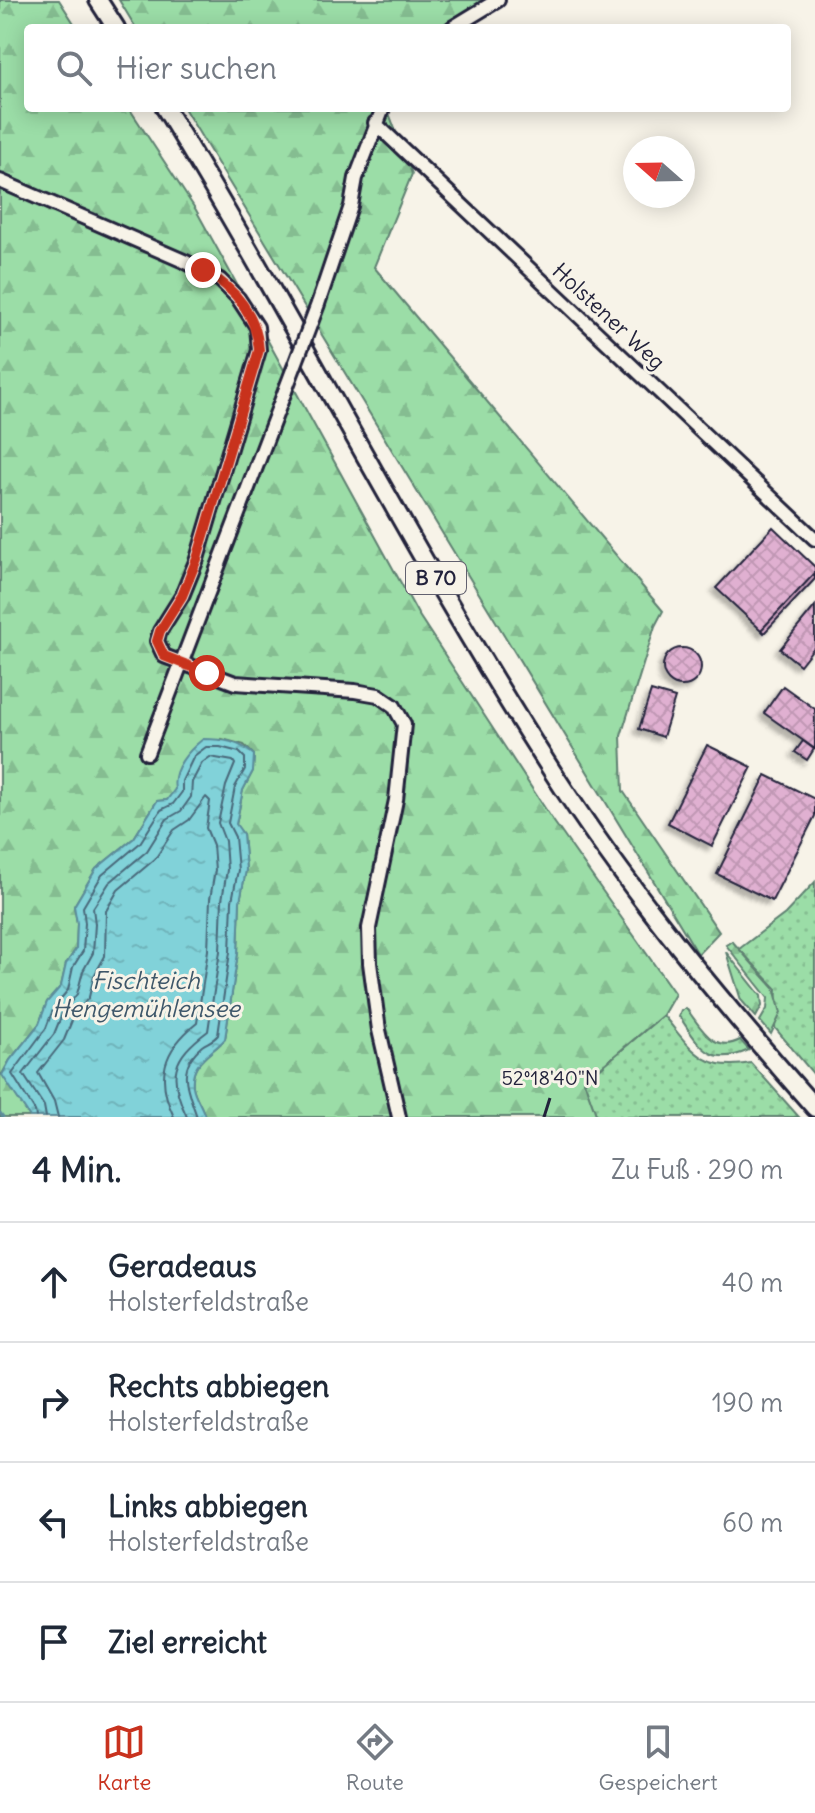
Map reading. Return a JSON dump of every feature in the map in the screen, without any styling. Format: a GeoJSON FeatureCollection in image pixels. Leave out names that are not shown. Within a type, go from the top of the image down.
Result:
{"type":"FeatureCollection","features":[{"type":"Feature","properties":{"kind":"main road"},"geometry":{"type":"LineString","coordinates":[[98,0],[113,24]]}},
{"type":"Feature","properties":{"kind":"main road","name":"B 70"},"geometry":{"type":"LineString","coordinates":[[167,112],[467,632],[565,791],[637,893],[742,1024],[815,1108]]}},
{"type":"Feature","properties":{"kind":"street"},"geometry":{"type":"LineString","coordinates":[[459,24],[498,0]]}},
{"type":"Feature","properties":{"kind":"street"},"geometry":{"type":"LineString","coordinates":[[147,753],[334,261],[356,178],[381,112]]}},
{"type":"Feature","properties":{"kind":"street","name":"Holstener Weg"},"geometry":{"type":"LineString","coordinates":[[375,123],[815,539]]}},
{"type":"Feature","properties":{"kind":"street"},"geometry":{"type":"LineString","coordinates":[[0,181],[203,270],[220,280],[238,298],[257,327],[259,350],[197,559],[182,596],[157,641],[164,656],[235,683],[378,695],[394,706],[404,724],[396,800],[369,928],[370,963],[379,1030],[399,1117]]}},
{"type":"Feature","properties":{"kind":"green space"},"geometry":{"type":"Polygon","coordinates":[[[0,0],[59,0],[74,24],[24,24],[24,112],[132,112],[196,210],[418,614],[552,819],[675,994],[663,1015],[584,1081],[597,1117],[205,1117],[194,1090],[193,1078],[198,1065],[225,1039],[246,870],[243,834],[236,825],[243,790],[253,771],[254,755],[244,745],[222,739],[167,800],[157,801],[134,838],[96,869],[74,906],[76,949],[66,964],[61,986],[47,1002],[39,1024],[2,1074],[30,1117],[0,1117],[0,0]]]}},
{"type":"Feature","properties":{"kind":"green space"},"geometry":{"type":"Polygon","coordinates":[[[119,0],[495,0],[456,24],[134,24],[119,0]]]}},
{"type":"Feature","properties":{"kind":"green space"},"geometry":{"type":"Polygon","coordinates":[[[186,112],[389,112],[412,174],[374,267],[663,611],[655,626],[621,736],[623,791],[719,932],[698,954],[186,112]]]}},
{"type":"Feature","properties":{"kind":"green space"},"geometry":{"type":"Polygon","coordinates":[[[815,882],[815,1076],[775,1028],[777,989],[739,949],[785,914],[815,882]]]}},
{"type":"Feature","properties":{"kind":"green space"},"geometry":{"type":"Polygon","coordinates":[[[732,941],[774,988],[781,1013],[771,1034],[760,1021],[767,1009],[768,998],[726,945],[732,941]]]}},
{"type":"Feature","properties":{"kind":"green space"},"geometry":{"type":"Polygon","coordinates":[[[726,952],[761,996],[762,1006],[756,1017],[741,1000],[726,952]]]}},
{"type":"Feature","properties":{"kind":"green space"},"geometry":{"type":"Polygon","coordinates":[[[686,1008],[715,1041],[722,1044],[740,1040],[749,1050],[724,1056],[707,1051],[679,1016],[686,1008]]]}},
{"type":"Feature","properties":{"kind":"green space"},"geometry":{"type":"Polygon","coordinates":[[[663,1015],[690,1047],[709,1061],[734,1065],[751,1063],[799,1117],[597,1117],[584,1082],[663,1015]]]}},
{"type":"Feature","properties":{"kind":"water","name":"Fischteich Hengemühlensee"},"geometry":{"type":"Polygon","coordinates":[[[203,739],[230,742],[254,755],[253,771],[243,790],[236,824],[243,834],[246,870],[225,1039],[198,1065],[193,1078],[194,1090],[205,1117],[30,1117],[2,1075],[39,1024],[47,1002],[61,986],[66,964],[76,949],[74,906],[96,869],[134,838],[157,801],[167,800],[175,789],[176,774],[182,761],[203,739]]]}},
{"type":"Feature","properties":{"kind":"building"},"geometry":{"type":"Polygon","coordinates":[[[773,527],[815,567],[815,573],[761,630],[716,588],[773,527]]]}},
{"type":"Feature","properties":{"kind":"building"},"geometry":{"type":"Polygon","coordinates":[[[815,573],[815,579],[764,633],[761,630],[815,573]]]}},
{"type":"Feature","properties":{"kind":"building"},"geometry":{"type":"Polygon","coordinates":[[[815,606],[815,646],[800,665],[780,649],[815,606]]]}},
{"type":"Feature","properties":{"kind":"building"},"geometry":{"type":"Polygon","coordinates":[[[682,648],[695,654],[701,667],[695,680],[682,686],[669,680],[663,667],[669,654],[682,648]]]}},
{"type":"Feature","properties":{"kind":"building"},"geometry":{"type":"Polygon","coordinates":[[[783,686],[815,709],[815,749],[764,713],[783,686]]]}},
{"type":"Feature","properties":{"kind":"building"},"geometry":{"type":"Polygon","coordinates":[[[651,691],[675,698],[663,737],[639,729],[651,691]]]}},
{"type":"Feature","properties":{"kind":"building"},"geometry":{"type":"Polygon","coordinates":[[[803,741],[814,749],[807,760],[795,752],[803,741]]]}},
{"type":"Feature","properties":{"kind":"building"},"geometry":{"type":"Polygon","coordinates":[[[707,745],[752,767],[712,846],[668,823],[707,745]]]}},
{"type":"Feature","properties":{"kind":"building"},"geometry":{"type":"Polygon","coordinates":[[[766,775],[815,799],[815,816],[772,901],[717,874],[766,775]]]}},
{"type":"Feature","properties":{"kind":"waterway"},"geometry":{"type":"LineString","coordinates":[[0,1113],[3,1117]]}},
{"type":"Feature","properties":{"kind":"route"},"geometry":{"type":"LineString","coordinates":[[203,270],[220,280],[238,298],[257,327],[259,350],[197,559],[182,596],[157,641],[164,656],[207,673]]}}]}
